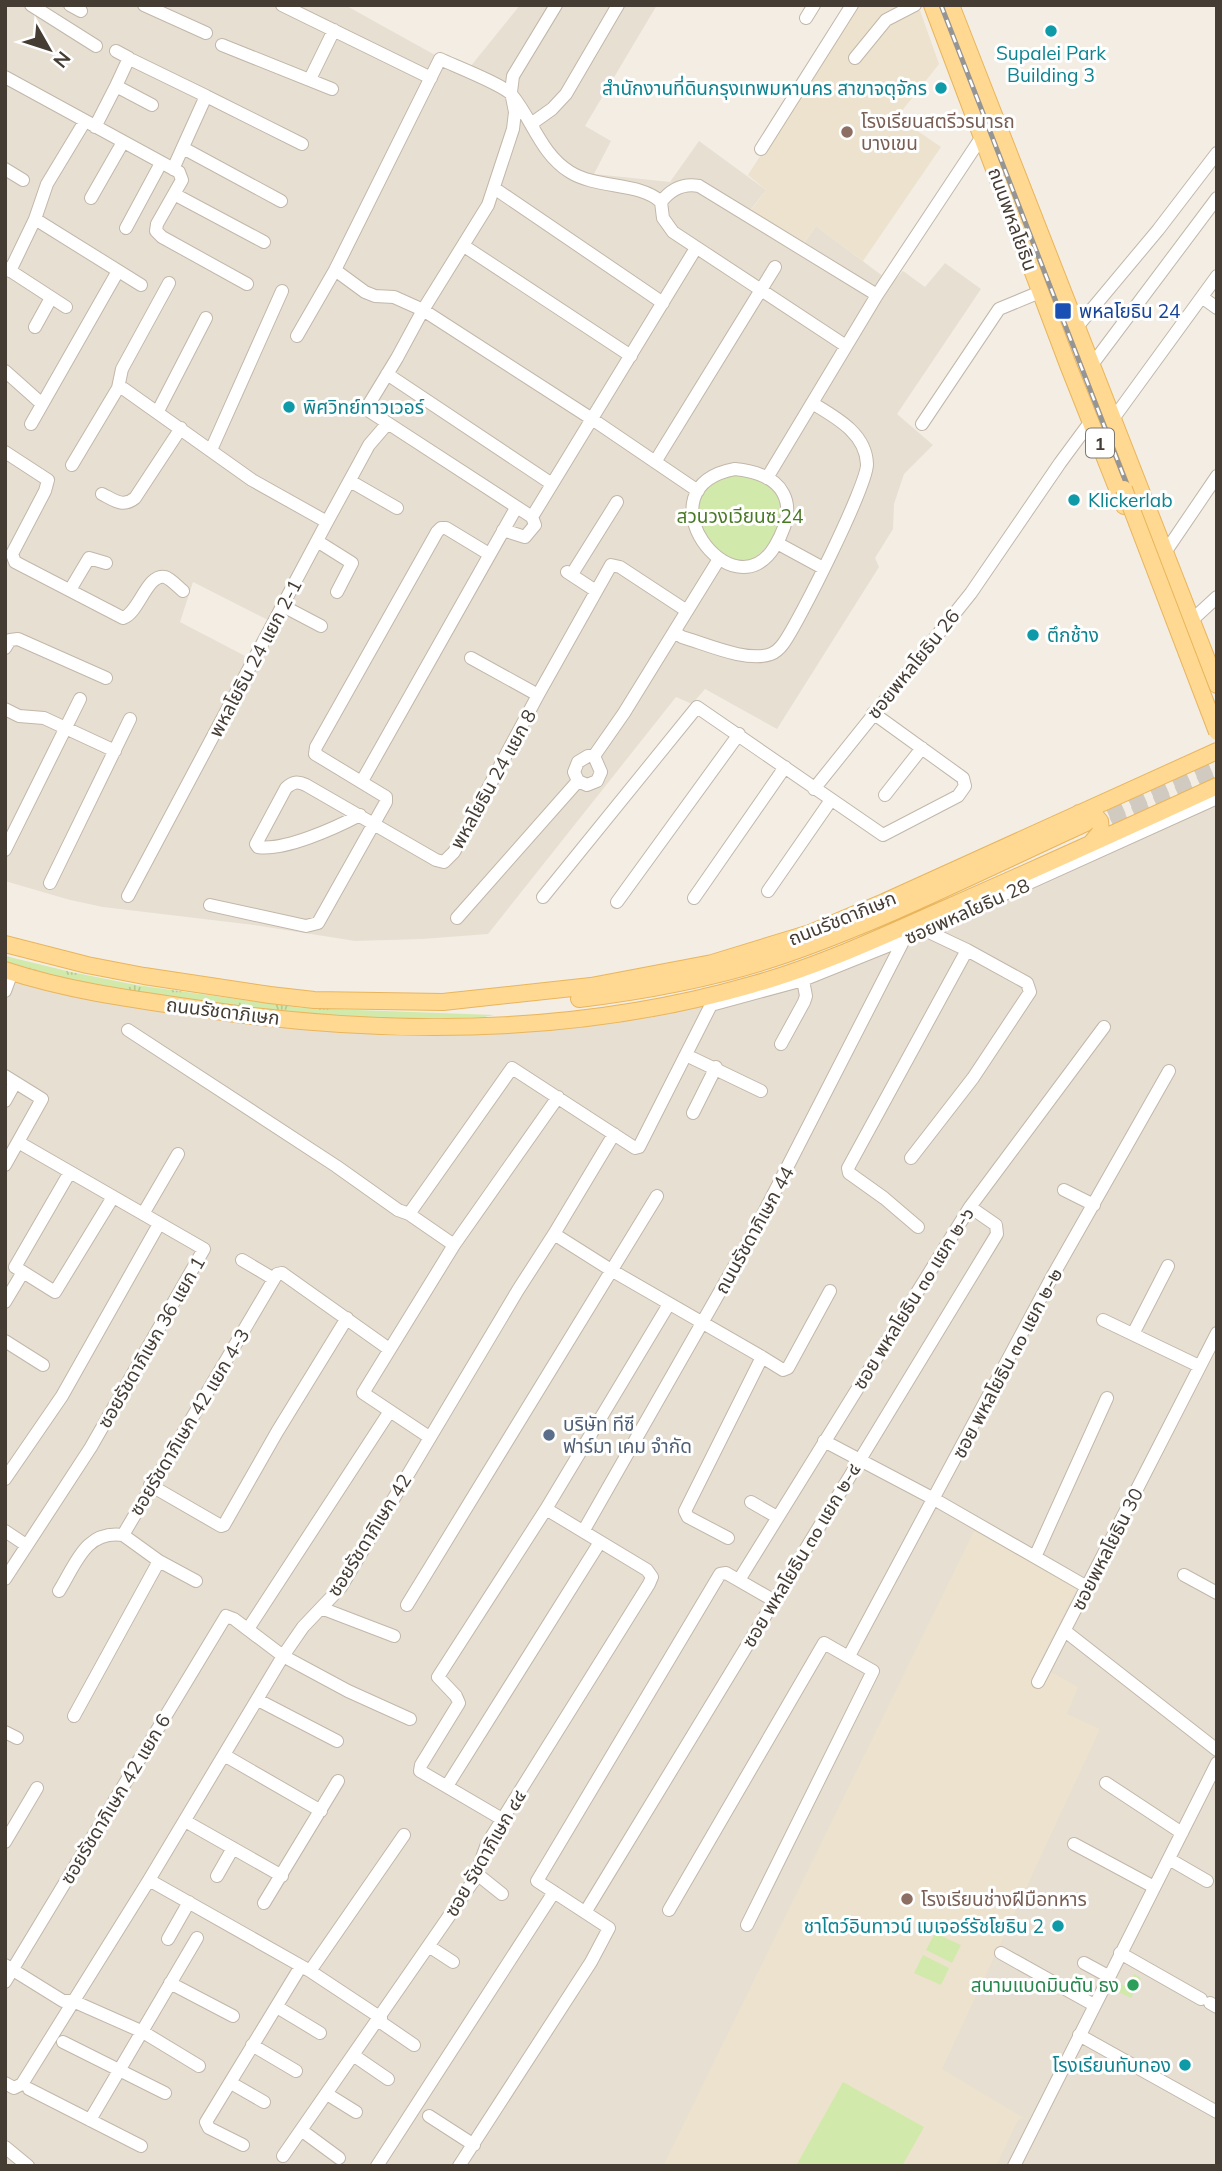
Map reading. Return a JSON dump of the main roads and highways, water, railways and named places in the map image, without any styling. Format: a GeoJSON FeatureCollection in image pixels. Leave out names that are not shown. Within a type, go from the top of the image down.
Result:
{"type":"FeatureCollection","features":[{"type":"Feature","properties":{"kind":"main road","name":"ถนนพหลโยธิน"},"geometry":{"type":"LineString","coordinates":[[932,5],[1217,751]]}},
{"type":"Feature","properties":{"kind":"main road","name":"ถนนพหลโยธิน"},"geometry":{"type":"LineString","coordinates":[[951,5],[1217,685]]}},
{"type":"Feature","properties":{"kind":"main road"},"geometry":{"type":"LineString","coordinates":[[983,135],[998,127]]}},
{"type":"Feature","properties":{"kind":"main road","name":"ถนนพหลโยธิน"},"geometry":{"type":"LineString","coordinates":[[1110,412],[1114,441],[1127,487],[1217,732]]}},
{"type":"Feature","properties":{"kind":"main road","name":"ถนนพหลโยธิน"},"geometry":{"type":"LineString","coordinates":[[1094,426],[1107,444],[1127,487],[1217,708]]}},
{"type":"Feature","properties":{"kind":"main road"},"geometry":{"type":"LineString","coordinates":[[1197,699],[1208,699],[1217,695]]}},
{"type":"Feature","properties":{"kind":"main road","name":"ถนนรัชดาภิเษก"},"geometry":{"type":"LineString","coordinates":[[8,971],[105,994],[253,1016],[358,1026],[444,1028],[572,1020],[710,1001],[914,931],[1217,751]]}},
{"type":"Feature","properties":{"kind":"main road","name":"ถนนรัชดาภิเษก"},"geometry":{"type":"LineString","coordinates":[[5,944],[99,968],[271,996],[352,1002],[443,1002],[548,992],[678,971],[765,949],[884,902],[1086,829],[1217,786]]}},
{"type":"Feature","properties":{"kind":"main road","name":"ถนนรัชดาภิเษก"},"geometry":{"type":"LineString","coordinates":[[444,1028],[613,1005],[745,977],[872,932],[1086,829]]}},
{"type":"Feature","properties":{"kind":"tunnel"},"geometry":{"type":"LineString","coordinates":[[1086,823],[1217,763]]}},
{"type":"Feature","properties":{"kind":"tunnel"},"geometry":{"type":"LineString","coordinates":[[1091,835],[1217,776]]}},
{"type":"Feature","properties":{"kind":"railway"},"geometry":{"type":"LineString","coordinates":[[941,5],[1217,717]]}},
{"type":"Feature","properties":{"kind":"place","name":"Supalei Park Building 3"},"geometry":{"type":"Point","coordinates":[1051,31]}},
{"type":"Feature","properties":{"kind":"place","name":"สำนักงานที่ดินกรุงเทพมหานคร สาขาจตุจักร"},"geometry":{"type":"Point","coordinates":[941,88]}},
{"type":"Feature","properties":{"kind":"place","name":"โรงเรียนสตรีวรนารถ บางเขน"},"geometry":{"type":"Point","coordinates":[847,132]}},
{"type":"Feature","properties":{"kind":"place","name":"พหลโยธิน 24"},"geometry":{"type":"Point","coordinates":[1063,311]}},
{"type":"Feature","properties":{"kind":"place","name":"พิศวิทย์ทาวเวอร์"},"geometry":{"type":"Point","coordinates":[289,407]}},
{"type":"Feature","properties":{"kind":"place","name":"Klickerlab"},"geometry":{"type":"Point","coordinates":[1074,500]}},
{"type":"Feature","properties":{"kind":"place","name":"ตึกช้าง"},"geometry":{"type":"Point","coordinates":[1033,635]}},
{"type":"Feature","properties":{"kind":"place","name":"บริษัท ทีซี ฟาร์มา เคม จำกัด"},"geometry":{"type":"Point","coordinates":[549,1435]}},
{"type":"Feature","properties":{"kind":"place","name":"โรงเรียนช่างฝีมือทหาร"},"geometry":{"type":"Point","coordinates":[907,1899]}},
{"type":"Feature","properties":{"kind":"place","name":"ชาโตว์อินทาวน์ เมเจอร์รัชโยธิน 2"},"geometry":{"type":"Point","coordinates":[1058,1926]}},
{"type":"Feature","properties":{"kind":"place","name":"สนามแบดมินตัน ธง"},"geometry":{"type":"Point","coordinates":[1133,1985]}},
{"type":"Feature","properties":{"kind":"place","name":"โรงเรียนทับทอง"},"geometry":{"type":"Point","coordinates":[1185,2065]}},
{"type":"Feature","properties":{"kind":"park label","name":"สวนวงเวียนซ.24"},"geometry":{"type":"Point","coordinates":[740,516]}}]}
